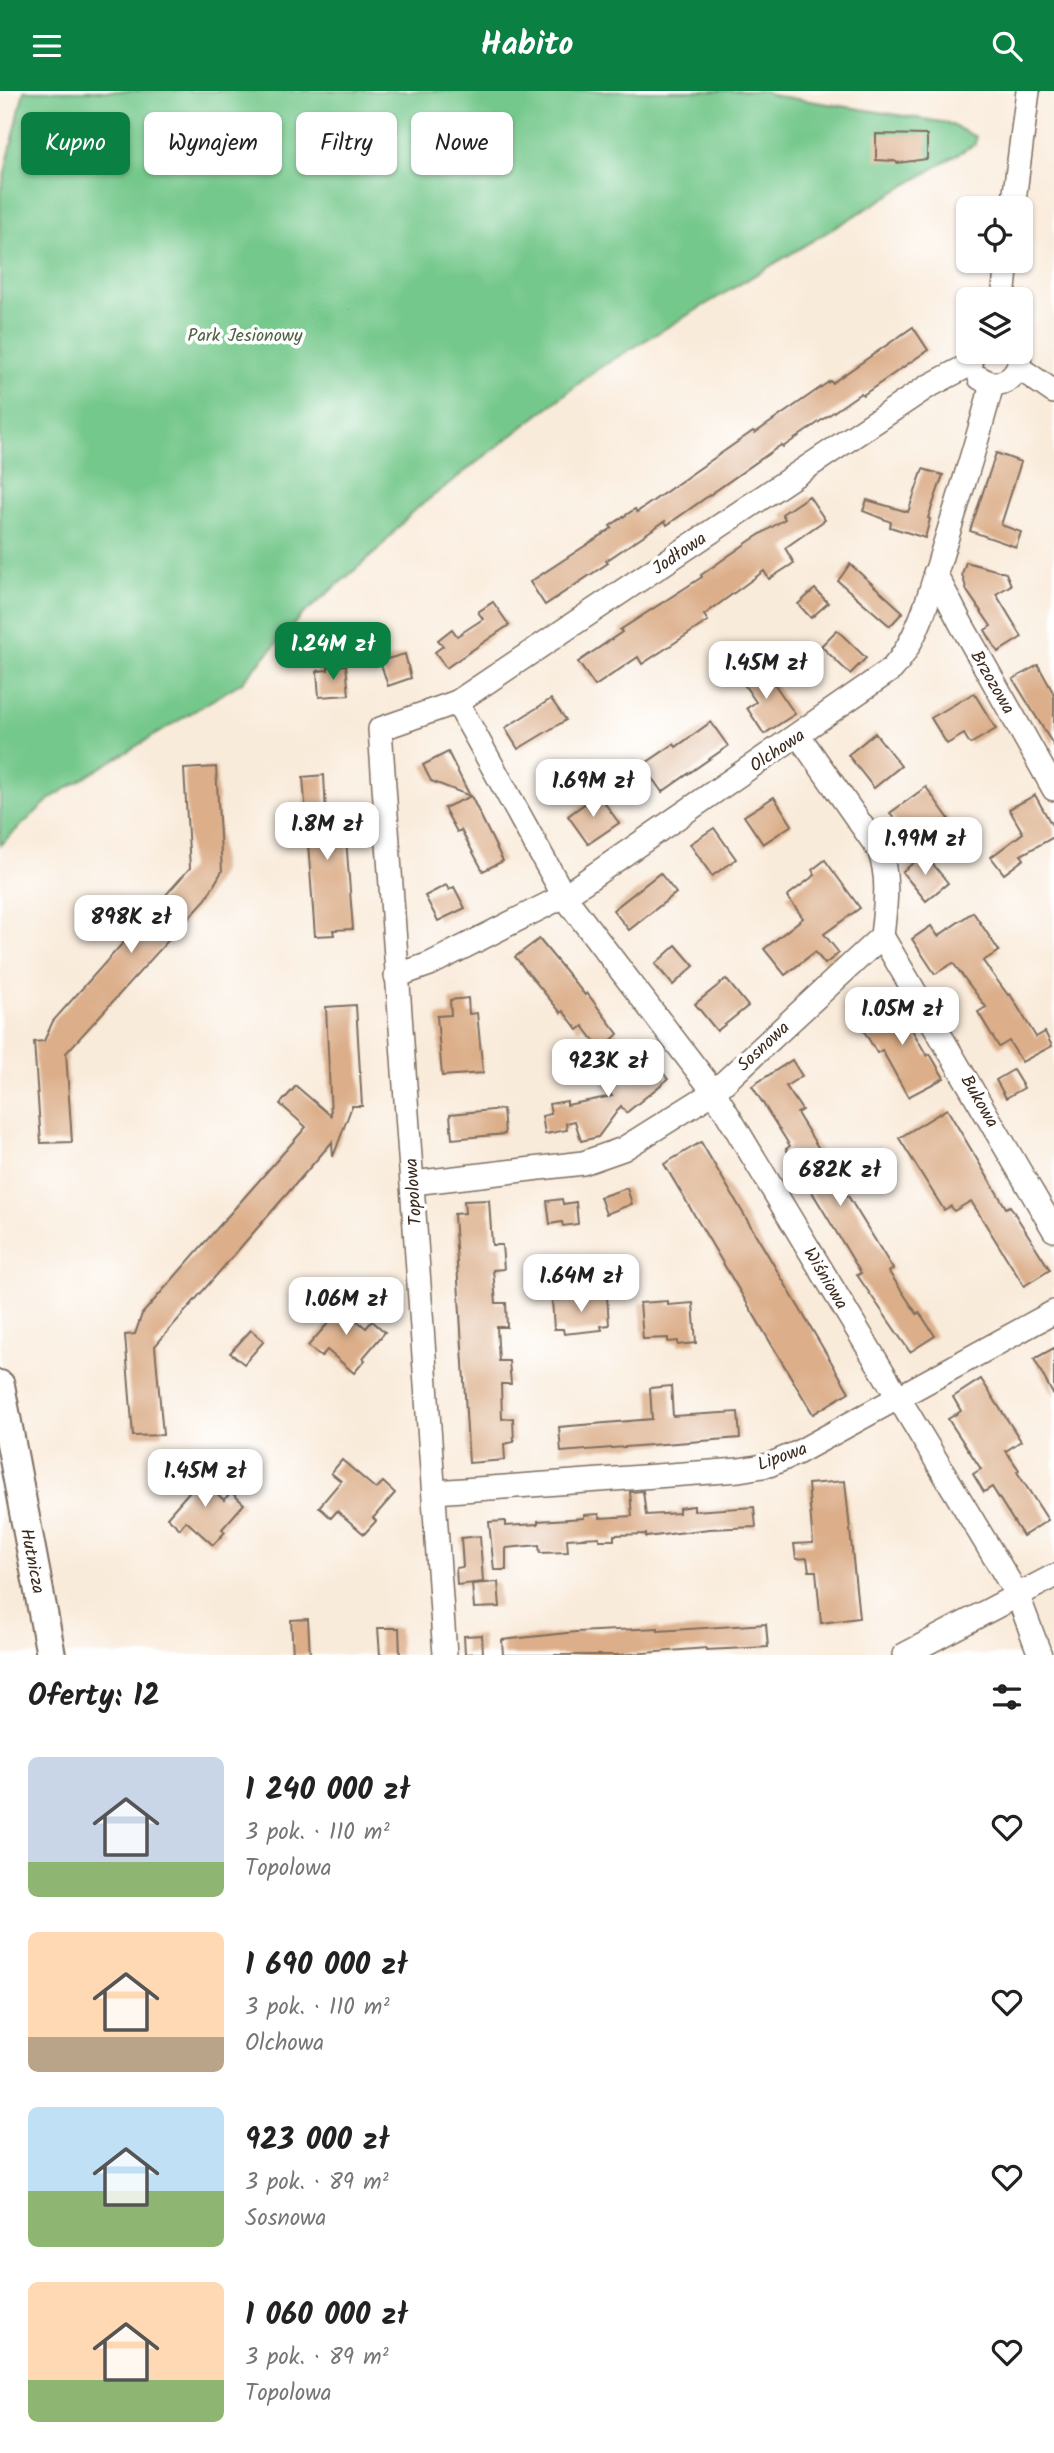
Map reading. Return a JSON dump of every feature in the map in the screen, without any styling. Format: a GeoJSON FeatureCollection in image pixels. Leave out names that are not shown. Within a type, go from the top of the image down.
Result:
{"type":"FeatureCollection","features":[{"type":"Feature","properties":{"kind":"main road","name":"Hutnicza"},"geometry":{"type":"LineString","coordinates":[[0,1385],[51,1655]]}},
{"type":"Feature","properties":{"kind":"street"},"geometry":{"type":"LineString","coordinates":[[1015,196],[1028,91]]}},
{"type":"Feature","properties":{"kind":"street","name":"Jodłowa"},"geometry":{"type":"LineString","coordinates":[[380,729],[457,702],[963,364]]}},
{"type":"Feature","properties":{"kind":"street"},"geometry":{"type":"LineString","coordinates":[[973,364],[975,374],[992,384],[1008,381],[1017,364]]}},
{"type":"Feature","properties":{"kind":"street"},"geometry":{"type":"LineString","coordinates":[[1023,364],[1054,392]]}},
{"type":"Feature","properties":{"kind":"street","name":"Olchowa"},"geometry":{"type":"LineString","coordinates":[[396,976],[430,964],[564,896],[892,670],[909,649],[984,420],[992,384]]}},
{"type":"Feature","properties":{"kind":"street","name":"Brzozowa"},"geometry":{"type":"LineString","coordinates":[[935,573],[1054,789]]}},
{"type":"Feature","properties":{"kind":"street","name":"Wiśniowa"},"geometry":{"type":"LineString","coordinates":[[457,702],[564,896],[714,1092],[1018,1597],[1040,1655]]}},
{"type":"Feature","properties":{"kind":"street","name":"Topolowa"},"geometry":{"type":"LineString","coordinates":[[380,729],[445,1655]]}},
{"type":"Feature","properties":{"kind":"street"},"geometry":{"type":"LineString","coordinates":[[799,736],[879,850],[884,862],[885,906],[882,936]]}},
{"type":"Feature","properties":{"kind":"street","name":"Sosnowa"},"geometry":{"type":"LineString","coordinates":[[413,1183],[583,1163],[604,1158],[623,1149],[714,1092],[882,936]]}},
{"type":"Feature","properties":{"kind":"street","name":"Bukowa"},"geometry":{"type":"LineString","coordinates":[[882,936],[1054,1230]]}},
{"type":"Feature","properties":{"kind":"street","name":"Lipowa"},"geometry":{"type":"LineString","coordinates":[[435,1492],[739,1470],[769,1465],[899,1399],[1054,1312]]}},
{"type":"Feature","properties":{"kind":"street"},"geometry":{"type":"LineString","coordinates":[[904,1655],[1054,1576]]}},
{"type":"Feature","properties":{"kind":"green space","name":"Park Jesionowy"},"geometry":{"type":"Polygon","coordinates":[[[24,91],[765,91],[772,95],[948,123],[976,137],[975,144],[599,368],[411,513],[378,550],[301,616],[242,682],[51,798],[0,845],[0,194],[24,91]]]}},
{"type":"Feature","properties":{"kind":"building"},"geometry":{"type":"Polygon","coordinates":[[[876,134],[927,135],[927,159],[898,163],[876,160],[876,134]]]}},
{"type":"Feature","properties":{"kind":"building"},"geometry":{"type":"Polygon","coordinates":[[[913,327],[928,350],[783,447],[781,445],[667,525],[665,521],[545,605],[530,582],[612,528],[610,526],[635,509],[637,512],[753,431],[755,433],[830,381],[832,383],[913,327]]]}},
{"type":"Feature","properties":{"kind":"building"},"geometry":{"type":"Polygon","coordinates":[[[996,453],[1021,462],[1001,525],[1021,532],[1016,547],[970,531],[996,453]]]}},
{"type":"Feature","properties":{"kind":"building"},"geometry":{"type":"Polygon","coordinates":[[[923,469],[943,475],[928,518],[930,519],[925,538],[890,527],[891,522],[863,511],[867,500],[908,512],[923,469]]]}},
{"type":"Feature","properties":{"kind":"building"},"geometry":{"type":"Polygon","coordinates":[[[809,496],[825,520],[785,548],[794,563],[769,579],[764,571],[704,615],[708,621],[642,664],[638,657],[595,686],[578,662],[622,632],[620,630],[785,519],[782,514],[809,496]]]}},
{"type":"Feature","properties":{"kind":"building"},"geometry":{"type":"Polygon","coordinates":[[[966,562],[1006,573],[1011,585],[996,594],[1022,637],[998,652],[985,630],[991,626],[967,591],[962,574],[966,562]]]}},
{"type":"Feature","properties":{"kind":"building"},"geometry":{"type":"Polygon","coordinates":[[[850,564],[903,612],[890,626],[838,581],[850,564]]]}},
{"type":"Feature","properties":{"kind":"building"},"geometry":{"type":"Polygon","coordinates":[[[815,589],[828,603],[811,618],[798,604],[815,589]]]}},
{"type":"Feature","properties":{"kind":"building"},"geometry":{"type":"Polygon","coordinates":[[[493,602],[509,625],[446,668],[435,652],[443,646],[438,640],[452,629],[457,636],[483,619],[478,612],[493,602]]]}},
{"type":"Feature","properties":{"kind":"building"},"geometry":{"type":"Polygon","coordinates":[[[837,630],[866,658],[850,674],[821,646],[837,630]]]}},
{"type":"Feature","properties":{"kind":"building"},"geometry":{"type":"Polygon","coordinates":[[[405,654],[411,678],[388,686],[380,661],[405,654]]]}},
{"type":"Feature","properties":{"kind":"building"},"geometry":{"type":"Polygon","coordinates":[[[346,665],[349,695],[319,697],[317,671],[346,665]]]}},
{"type":"Feature","properties":{"kind":"building"},"geometry":{"type":"Polygon","coordinates":[[[1038,665],[1054,694],[1054,746],[1013,679],[1038,665]]]}},
{"type":"Feature","properties":{"kind":"building"},"geometry":{"type":"Polygon","coordinates":[[[762,666],[795,714],[764,734],[747,708],[756,702],[741,680],[762,666]]]}},
{"type":"Feature","properties":{"kind":"building"},"geometry":{"type":"Polygon","coordinates":[[[974,693],[996,729],[970,744],[964,734],[947,744],[931,718],[974,693]]]}},
{"type":"Feature","properties":{"kind":"building"},"geometry":{"type":"Polygon","coordinates":[[[551,699],[566,720],[518,749],[505,728],[551,699]]]}},
{"type":"Feature","properties":{"kind":"building"},"geometry":{"type":"Polygon","coordinates":[[[711,722],[728,746],[662,792],[643,765],[674,744],[676,747],[711,722]]]}},
{"type":"Feature","properties":{"kind":"building"},"geometry":{"type":"Polygon","coordinates":[[[875,733],[901,766],[874,788],[848,755],[875,733]]]}},
{"type":"Feature","properties":{"kind":"building"},"geometry":{"type":"Polygon","coordinates":[[[448,752],[470,796],[431,781],[423,765],[448,752]]]}},
{"type":"Feature","properties":{"kind":"building"},"geometry":{"type":"Polygon","coordinates":[[[216,767],[222,871],[206,899],[66,1053],[72,1142],[41,1143],[34,1042],[44,1041],[53,1021],[190,868],[184,769],[216,767]]]}},
{"type":"Feature","properties":{"kind":"building"},"geometry":{"type":"Polygon","coordinates":[[[324,775],[326,814],[344,813],[353,929],[333,930],[334,935],[315,936],[303,777],[324,775]]]}},
{"type":"Feature","properties":{"kind":"building"},"geometry":{"type":"Polygon","coordinates":[[[926,787],[949,819],[913,845],[890,813],[926,787]]]}},
{"type":"Feature","properties":{"kind":"building"},"geometry":{"type":"Polygon","coordinates":[[[598,794],[619,823],[588,844],[568,816],[598,794]]]}},
{"type":"Feature","properties":{"kind":"building"},"geometry":{"type":"Polygon","coordinates":[[[1035,795],[1054,829],[1054,837],[1021,855],[1024,859],[1004,874],[991,857],[1023,833],[1009,809],[1035,795]]]}},
{"type":"Feature","properties":{"kind":"building"},"geometry":{"type":"Polygon","coordinates":[[[471,796],[503,861],[483,871],[461,830],[457,832],[444,808],[471,796]]]}},
{"type":"Feature","properties":{"kind":"building"},"geometry":{"type":"Polygon","coordinates":[[[774,797],[792,825],[763,844],[744,816],[774,797]]]}},
{"type":"Feature","properties":{"kind":"building"},"geometry":{"type":"Polygon","coordinates":[[[714,828],[736,859],[712,876],[690,844],[714,828]]]}},
{"type":"Feature","properties":{"kind":"building"},"geometry":{"type":"Polygon","coordinates":[[[925,854],[948,883],[926,901],[902,872],[925,854]]]}},
{"type":"Feature","properties":{"kind":"building"},"geometry":{"type":"Polygon","coordinates":[[[825,860],[860,908],[824,934],[839,953],[825,964],[815,952],[785,975],[764,949],[803,918],[787,896],[815,875],[812,870],[825,860]]]}},
{"type":"Feature","properties":{"kind":"building"},"geometry":{"type":"Polygon","coordinates":[[[660,873],[676,893],[629,930],[613,910],[660,873]]]}},
{"type":"Feature","properties":{"kind":"building"},"geometry":{"type":"Polygon","coordinates":[[[446,885],[449,890],[454,887],[465,908],[438,921],[425,896],[446,885]]]}},
{"type":"Feature","properties":{"kind":"building"},"geometry":{"type":"Polygon","coordinates":[[[973,912],[999,951],[983,961],[1008,995],[1010,994],[1036,1037],[1045,1032],[1052,1046],[1022,1062],[1009,1041],[999,1047],[978,1012],[986,1007],[953,963],[935,974],[912,939],[931,926],[938,936],[973,912]]]}},
{"type":"Feature","properties":{"kind":"building"},"geometry":{"type":"Polygon","coordinates":[[[539,939],[585,995],[587,993],[618,1034],[601,1050],[583,1026],[578,1030],[563,1011],[561,1013],[515,957],[539,939]]]}},
{"type":"Feature","properties":{"kind":"building"},"geometry":{"type":"Polygon","coordinates":[[[676,945],[694,966],[673,985],[655,964],[676,945]]]}},
{"type":"Feature","properties":{"kind":"building"},"geometry":{"type":"Polygon","coordinates":[[[726,979],[748,1006],[717,1031],[695,1004],[726,979]]]}},
{"type":"Feature","properties":{"kind":"building"},"geometry":{"type":"Polygon","coordinates":[[[891,993],[927,1056],[930,1054],[944,1078],[908,1097],[882,1050],[877,1053],[864,1031],[879,1022],[869,1006],[891,993]]]}},
{"type":"Feature","properties":{"kind":"building"},"geometry":{"type":"Polygon","coordinates":[[[468,998],[469,1014],[477,1013],[483,1073],[442,1076],[437,1016],[451,1015],[450,1000],[468,998]]]}},
{"type":"Feature","properties":{"kind":"building"},"geometry":{"type":"Polygon","coordinates":[[[356,1005],[362,1106],[352,1106],[333,1157],[332,1142],[155,1346],[163,1435],[133,1436],[125,1335],[135,1334],[142,1314],[306,1127],[280,1104],[296,1086],[331,1116],[326,1007],[356,1005]]]}},
{"type":"Feature","properties":{"kind":"building"},"geometry":{"type":"Polygon","coordinates":[[[645,1050],[668,1079],[626,1113],[621,1106],[598,1137],[581,1141],[575,1121],[566,1123],[567,1130],[545,1134],[542,1116],[551,1114],[549,1104],[567,1101],[567,1105],[612,1096],[603,1084],[617,1072],[615,1069],[634,1053],[637,1056],[645,1050]]]}},
{"type":"Feature","properties":{"kind":"building"},"geometry":{"type":"Polygon","coordinates":[[[792,1060],[802,1076],[786,1086],[802,1110],[797,1113],[893,1269],[889,1272],[935,1336],[910,1352],[857,1275],[861,1273],[786,1149],[790,1146],[752,1086],[792,1060]]]}},
{"type":"Feature","properties":{"kind":"building"},"geometry":{"type":"Polygon","coordinates":[[[1013,1070],[1024,1088],[1006,1098],[996,1080],[1013,1070]]]}},
{"type":"Feature","properties":{"kind":"building"},"geometry":{"type":"Polygon","coordinates":[[[503,1109],[505,1134],[452,1139],[450,1114],[503,1109]]]}},
{"type":"Feature","properties":{"kind":"building"},"geometry":{"type":"Polygon","coordinates":[[[947,1109],[1006,1208],[1010,1206],[1050,1270],[1024,1286],[971,1201],[954,1211],[951,1206],[944,1210],[899,1138],[947,1109]]]}},
{"type":"Feature","properties":{"kind":"building"},"geometry":{"type":"Polygon","coordinates":[[[701,1142],[849,1392],[813,1414],[664,1164],[701,1142]]]}},
{"type":"Feature","properties":{"kind":"building"},"geometry":{"type":"Polygon","coordinates":[[[627,1188],[632,1204],[606,1214],[600,1197],[627,1188]]]}},
{"type":"Feature","properties":{"kind":"building"},"geometry":{"type":"Polygon","coordinates":[[[562,1199],[563,1204],[576,1202],[578,1224],[550,1224],[547,1201],[562,1199]]]}},
{"type":"Feature","properties":{"kind":"building"},"geometry":{"type":"Polygon","coordinates":[[[489,1200],[492,1245],[502,1245],[504,1269],[493,1270],[496,1303],[506,1303],[507,1327],[497,1327],[499,1361],[509,1361],[511,1384],[501,1384],[502,1419],[513,1418],[514,1442],[504,1444],[505,1460],[469,1463],[454,1214],[465,1213],[464,1201],[489,1200]]]}},
{"type":"Feature","properties":{"kind":"building"},"geometry":{"type":"Polygon","coordinates":[[[607,1296],[609,1325],[601,1326],[602,1330],[564,1334],[563,1329],[554,1329],[552,1300],[607,1296]]]}},
{"type":"Feature","properties":{"kind":"building"},"geometry":{"type":"Polygon","coordinates":[[[332,1300],[366,1328],[372,1321],[385,1332],[354,1373],[327,1350],[321,1357],[308,1346],[330,1321],[321,1312],[332,1300]]]}},
{"type":"Feature","properties":{"kind":"building"},"geometry":{"type":"Polygon","coordinates":[[[668,1301],[668,1305],[693,1303],[696,1343],[678,1345],[678,1341],[668,1342],[668,1338],[643,1339],[640,1303],[668,1301]]]}},
{"type":"Feature","properties":{"kind":"building"},"geometry":{"type":"Polygon","coordinates":[[[251,1330],[264,1341],[244,1364],[230,1353],[251,1330]]]}},
{"type":"Feature","properties":{"kind":"building"},"geometry":{"type":"Polygon","coordinates":[[[1054,1348],[1054,1396],[1034,1359],[1054,1348]]]}},
{"type":"Feature","properties":{"kind":"building"},"geometry":{"type":"Polygon","coordinates":[[[981,1379],[1021,1441],[1006,1451],[1048,1520],[1023,1536],[992,1487],[984,1492],[973,1474],[981,1469],[948,1419],[961,1411],[953,1397],[981,1379]]]}},
{"type":"Feature","properties":{"kind":"building"},"geometry":{"type":"Polygon","coordinates":[[[671,1386],[673,1416],[738,1412],[740,1438],[561,1452],[559,1427],[652,1419],[650,1388],[671,1386]]]}},
{"type":"Feature","properties":{"kind":"building"},"geometry":{"type":"Polygon","coordinates":[[[342,1460],[376,1489],[383,1482],[395,1493],[373,1518],[376,1521],[364,1534],[337,1511],[331,1518],[319,1507],[341,1481],[331,1473],[342,1460]]]}},
{"type":"Feature","properties":{"kind":"building"},"geometry":{"type":"Polygon","coordinates":[[[191,1471],[224,1500],[231,1492],[244,1504],[222,1529],[225,1532],[213,1545],[186,1521],[180,1529],[167,1517],[189,1492],[180,1484],[191,1471]]]}},
{"type":"Feature","properties":{"kind":"building"},"geometry":{"type":"Polygon","coordinates":[[[845,1481],[859,1618],[821,1623],[816,1571],[809,1571],[807,1558],[796,1559],[794,1544],[813,1543],[808,1484],[845,1481]]]}},
{"type":"Feature","properties":{"kind":"building"},"geometry":{"type":"Polygon","coordinates":[[[643,1491],[646,1515],[679,1513],[679,1508],[694,1506],[694,1511],[754,1507],[756,1527],[709,1529],[646,1537],[646,1534],[614,1535],[614,1540],[599,1540],[599,1537],[567,1539],[568,1552],[540,1553],[539,1545],[506,1548],[506,1570],[494,1570],[489,1522],[505,1521],[505,1526],[584,1518],[584,1515],[599,1514],[600,1518],[632,1516],[630,1492],[643,1491]]]}},
{"type":"Feature","properties":{"kind":"building"},"geometry":{"type":"Polygon","coordinates":[[[480,1536],[483,1582],[457,1585],[456,1568],[463,1567],[461,1538],[480,1536]]]}},
{"type":"Feature","properties":{"kind":"building"},"geometry":{"type":"Polygon","coordinates":[[[498,1582],[500,1607],[474,1608],[472,1584],[498,1582]]]}},
{"type":"Feature","properties":{"kind":"building"},"geometry":{"type":"Polygon","coordinates":[[[308,1619],[310,1655],[293,1655],[291,1620],[308,1619]]]}},
{"type":"Feature","properties":{"kind":"building"},"geometry":{"type":"Polygon","coordinates":[[[766,1624],[768,1647],[706,1648],[619,1655],[503,1655],[502,1640],[576,1632],[658,1628],[658,1631],[766,1624]]]}},
{"type":"Feature","properties":{"kind":"building"},"geometry":{"type":"Polygon","coordinates":[[[378,1628],[399,1628],[400,1655],[380,1655],[378,1628]]]}},
{"type":"Feature","properties":{"kind":"building"},"geometry":{"type":"Polygon","coordinates":[[[482,1635],[483,1653],[465,1654],[464,1636],[482,1635]]]}}]}
